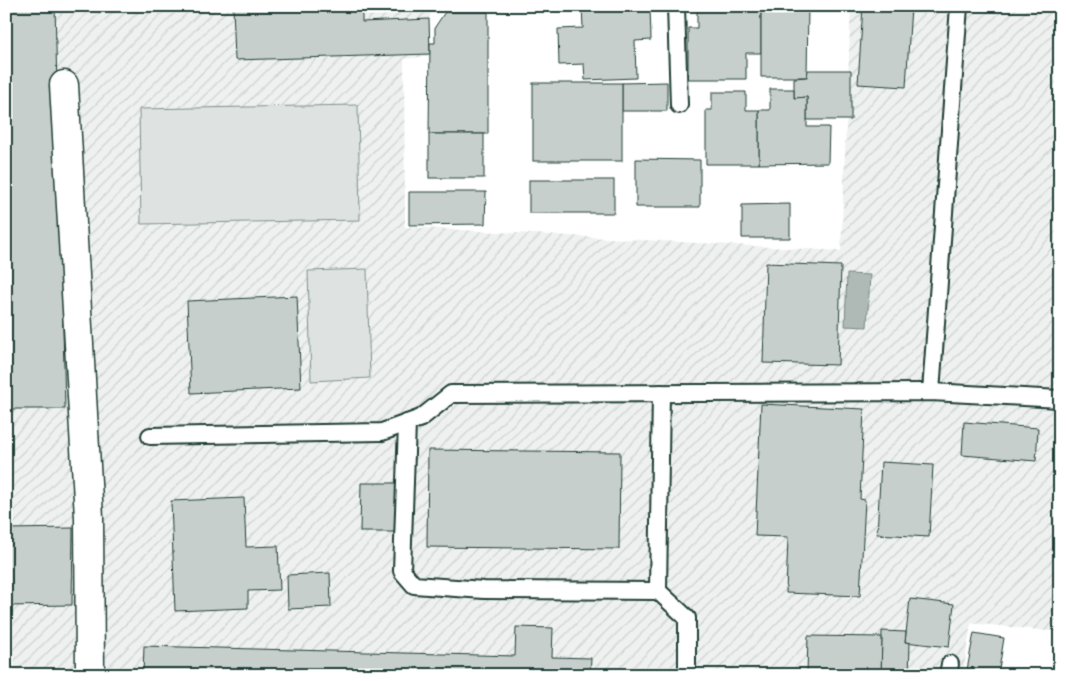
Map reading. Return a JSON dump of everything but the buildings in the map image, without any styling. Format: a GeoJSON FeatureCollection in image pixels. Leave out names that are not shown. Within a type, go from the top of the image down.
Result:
{"type":"FeatureCollection","features":[{"type":"Feature","properties":{"kind":"street"},"geometry":{"type":"LineString","coordinates":[[64,84],[89,517],[90,675]]}},
{"type":"Feature","properties":{"kind":"lane"},"geometry":{"type":"LineString","coordinates":[[676,6],[679,105]]}},
{"type":"Feature","properties":{"kind":"lane"},"geometry":{"type":"LineString","coordinates":[[931,392],[959,6]]}},
{"type":"Feature","properties":{"kind":"lane"},"geometry":{"type":"LineString","coordinates":[[150,436],[382,432],[421,418],[451,394],[931,392],[1060,399]]}},
{"type":"Feature","properties":{"kind":"lane"},"geometry":{"type":"LineString","coordinates":[[658,591],[661,393]]}},
{"type":"Feature","properties":{"kind":"lane"},"geometry":{"type":"LineString","coordinates":[[407,423],[402,571],[414,585],[484,590],[658,591],[688,618],[687,675]]}},
{"type":"Feature","properties":{"kind":"shaded area"},"geometry":{"type":"Polygon","coordinates":[[[6,6],[433,6],[428,24],[428,56],[404,59],[405,227],[841,251],[851,6],[1060,6],[1060,597],[1057,632],[971,623],[963,675],[6,675],[6,6]]]}},
{"type":"Feature","properties":{"kind":"shaded area"},"geometry":{"type":"Polygon","coordinates":[[[358,105],[360,220],[141,224],[139,109],[358,105]]]}},
{"type":"Feature","properties":{"kind":"shaded area"},"geometry":{"type":"Polygon","coordinates":[[[367,269],[370,378],[311,381],[308,271],[367,269]]]}},
{"type":"Feature","properties":{"kind":"shaded area"},"geometry":{"type":"Polygon","coordinates":[[[847,274],[870,275],[867,327],[845,326],[847,274]]]}}]}
